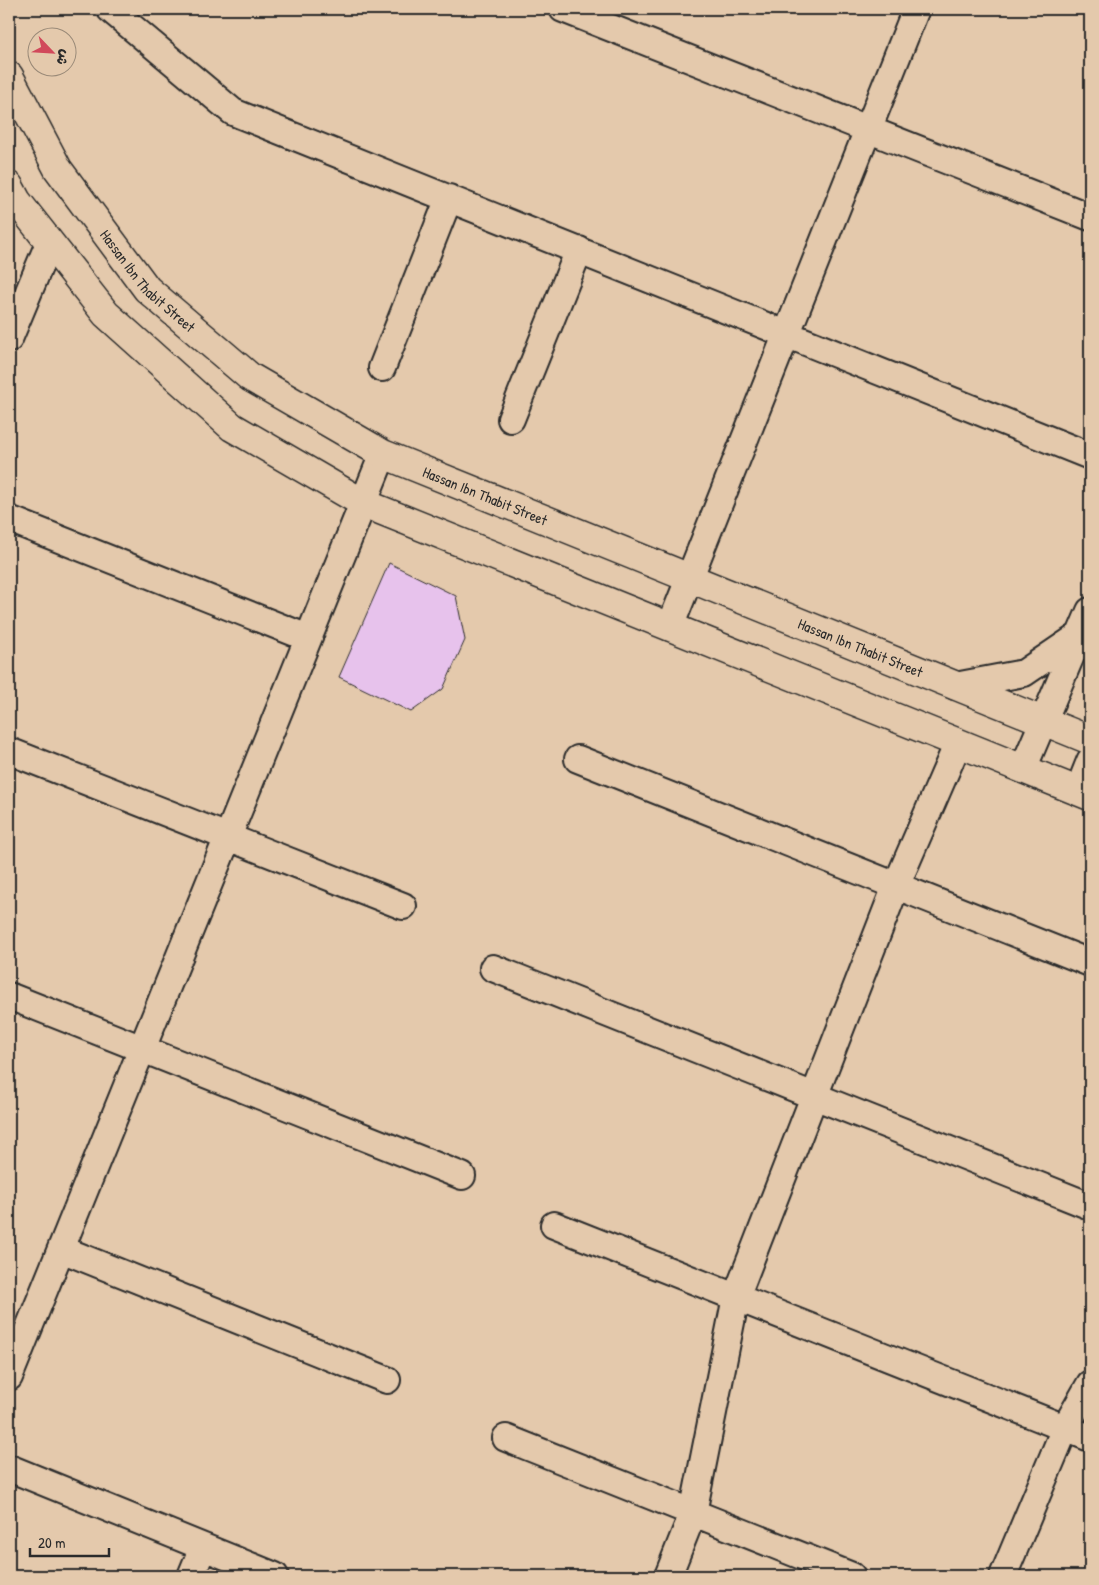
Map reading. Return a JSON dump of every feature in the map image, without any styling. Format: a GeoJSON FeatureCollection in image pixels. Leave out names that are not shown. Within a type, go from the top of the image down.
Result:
{"type":"FeatureCollection","features":[{"type":"Feature","properties":{"kind":"street"},"geometry":{"type":"LineString","coordinates":[[110,9],[233,112],[1090,456]]}},
{"type":"Feature","properties":{"kind":"street"},"geometry":{"type":"LineString","coordinates":[[563,9],[1090,217]]}},
{"type":"Feature","properties":{"kind":"street"},"geometry":{"type":"LineString","coordinates":[[670,627],[916,9]]}},
{"type":"Feature","properties":{"kind":"street","name":"Hassan Ibn Thabit Street"},"geometry":{"type":"LineString","coordinates":[[9,76],[58,169],[147,289],[250,377],[383,454],[1090,740]]}},
{"type":"Feature","properties":{"kind":"street"},"geometry":{"type":"LineString","coordinates":[[9,186],[17,200],[106,314],[232,426],[363,503],[1084,794],[1090,761]]}},
{"type":"Feature","properties":{"kind":"street"},"geometry":{"type":"LineString","coordinates":[[382,368],[449,198]]}},
{"type":"Feature","properties":{"kind":"street"},"geometry":{"type":"LineString","coordinates":[[9,339],[50,243]]}},
{"type":"Feature","properties":{"kind":"street"},"geometry":{"type":"LineString","coordinates":[[511,420],[579,250]]}},
{"type":"Feature","properties":{"kind":"street"},"geometry":{"type":"LineString","coordinates":[[9,1377],[383,454]]}},
{"type":"Feature","properties":{"kind":"street"},"geometry":{"type":"LineString","coordinates":[[9,519],[308,638]]}},
{"type":"Feature","properties":{"kind":"street"},"geometry":{"type":"LineString","coordinates":[[955,686],[1024,673],[1085,623]]}},
{"type":"Feature","properties":{"kind":"street"},"geometry":{"type":"LineString","coordinates":[[1023,770],[1085,623]]}},
{"type":"Feature","properties":{"kind":"street"},"geometry":{"type":"LineString","coordinates":[[668,1576],[693,1513],[736,1298],[896,886],[958,743]]}},
{"type":"Feature","properties":{"kind":"street"},"geometry":{"type":"LineString","coordinates":[[9,751],[403,906]]}},
{"type":"Feature","properties":{"kind":"street"},"geometry":{"type":"LineString","coordinates":[[578,759],[1090,963]]}},
{"type":"Feature","properties":{"kind":"street"},"geometry":{"type":"LineString","coordinates":[[493,968],[1090,1206]]}},
{"type":"Feature","properties":{"kind":"street"},"geometry":{"type":"LineString","coordinates":[[9,996],[462,1176]]}},
{"type":"Feature","properties":{"kind":"street"},"geometry":{"type":"LineString","coordinates":[[554,1225],[1090,1438]]}},
{"type":"Feature","properties":{"kind":"street"},"geometry":{"type":"LineString","coordinates":[[61,1249],[387,1380]]}},
{"type":"Feature","properties":{"kind":"street"},"geometry":{"type":"LineString","coordinates":[[1003,1576],[1065,1428],[1090,1384]]}},
{"type":"Feature","properties":{"kind":"street"},"geometry":{"type":"LineString","coordinates":[[506,1438],[852,1576]]}},
{"type":"Feature","properties":{"kind":"street"},"geometry":{"type":"LineString","coordinates":[[9,1468],[275,1576]]}},
{"type":"Feature","properties":{"kind":"street"},"geometry":{"type":"LineString","coordinates":[[191,1576],[203,1547]]}},
{"type":"Feature","properties":{"kind":"building"},"geometry":{"type":"Polygon","coordinates":[[[389,563],[456,596],[465,640],[443,689],[411,712],[339,677],[389,563]]]}}]}
